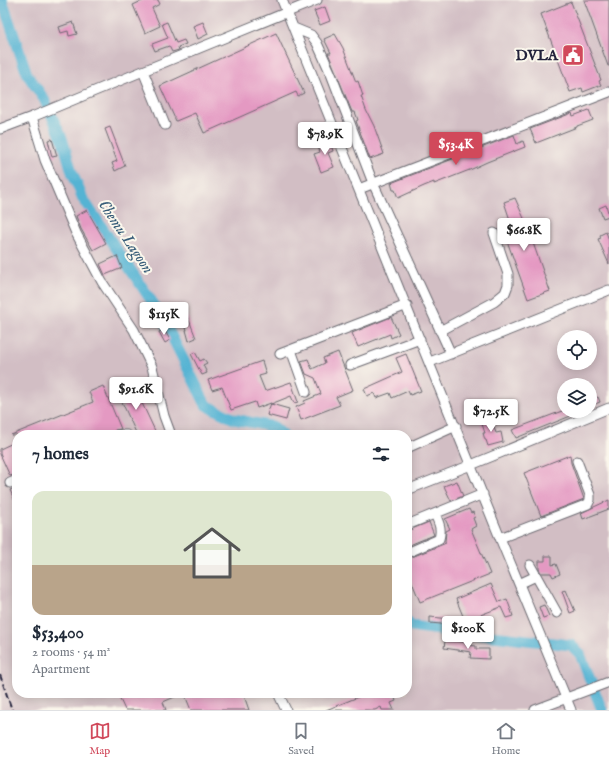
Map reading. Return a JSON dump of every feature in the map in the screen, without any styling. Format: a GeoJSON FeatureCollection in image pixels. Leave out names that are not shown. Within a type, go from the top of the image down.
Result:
{"type":"FeatureCollection","features":[{"type":"Feature","properties":{"kind":"street"},"geometry":{"type":"LineString","coordinates":[[282,0],[571,710]]}},
{"type":"Feature","properties":{"kind":"street"},"geometry":{"type":"LineString","coordinates":[[0,129],[317,0]]}},
{"type":"Feature","properties":{"kind":"street"},"geometry":{"type":"LineString","coordinates":[[294,28],[311,35],[317,43],[331,74],[373,183],[451,354]]}},
{"type":"Feature","properties":{"kind":"street"},"geometry":{"type":"LineString","coordinates":[[143,71],[165,125]]}},
{"type":"Feature","properties":{"kind":"street"},"geometry":{"type":"LineString","coordinates":[[359,189],[609,92]]}},
{"type":"Feature","properties":{"kind":"street"},"geometry":{"type":"LineString","coordinates":[[32,117],[45,160],[76,233],[102,282],[134,330],[152,367],[164,416],[169,430]]}},
{"type":"Feature","properties":{"kind":"street"},"geometry":{"type":"LineString","coordinates":[[440,331],[494,302],[505,293],[508,285],[508,274],[494,233]]}},
{"type":"Feature","properties":{"kind":"street"},"geometry":{"type":"LineString","coordinates":[[430,362],[609,290]]}},
{"type":"Feature","properties":{"kind":"street"},"geometry":{"type":"LineString","coordinates":[[280,354],[407,305]]}},
{"type":"Feature","properties":{"kind":"street"},"geometry":{"type":"LineString","coordinates":[[350,365],[420,339]]}},
{"type":"Feature","properties":{"kind":"street"},"geometry":{"type":"LineString","coordinates":[[291,350],[306,392]]}},
{"type":"Feature","properties":{"kind":"street"},"geometry":{"type":"LineString","coordinates":[[412,488],[609,408]]}},
{"type":"Feature","properties":{"kind":"street"},"geometry":{"type":"LineString","coordinates":[[412,446],[456,426]]}},
{"type":"Feature","properties":{"kind":"street"},"geometry":{"type":"LineString","coordinates":[[500,538],[588,504],[590,495],[577,461]]}},
{"type":"Feature","properties":{"kind":"street"},"geometry":{"type":"LineString","coordinates":[[412,523],[483,494]]}},
{"type":"Feature","properties":{"kind":"street"},"geometry":{"type":"LineString","coordinates":[[412,551],[439,539],[441,533],[440,524],[435,514]]}},
{"type":"Feature","properties":{"kind":"street"},"geometry":{"type":"LineString","coordinates":[[530,565],[557,613]]}},
{"type":"Feature","properties":{"kind":"street"},"geometry":{"type":"LineString","coordinates":[[519,584],[536,576]]}},
{"type":"Feature","properties":{"kind":"street"},"geometry":{"type":"LineString","coordinates":[[535,710],[609,682]]}},
{"type":"Feature","properties":{"kind":"street"},"geometry":{"type":"LineString","coordinates":[[280,698],[286,710]]}},
{"type":"Feature","properties":{"kind":"shaded area"},"geometry":{"type":"Polygon","coordinates":[[[0,0],[609,0],[609,710],[0,710],[0,0]]]}},
{"type":"Feature","properties":{"kind":"building"},"geometry":{"type":"Polygon","coordinates":[[[144,0],[158,0],[160,4],[152,8],[160,26],[145,33],[133,5],[144,0]]]}},
{"type":"Feature","properties":{"kind":"building"},"geometry":{"type":"Polygon","coordinates":[[[584,0],[609,0],[609,66],[608,66],[584,0]]]}},
{"type":"Feature","properties":{"kind":"building"},"geometry":{"type":"Polygon","coordinates":[[[571,2],[601,80],[599,81],[601,85],[583,92],[582,88],[570,92],[541,14],[571,2]]]}},
{"type":"Feature","properties":{"kind":"building"},"geometry":{"type":"Polygon","coordinates":[[[325,7],[330,21],[320,25],[314,11],[325,7]]]}},
{"type":"Feature","properties":{"kind":"building"},"geometry":{"type":"Polygon","coordinates":[[[73,22],[77,34],[69,36],[68,31],[61,33],[59,27],[73,22]]]}},
{"type":"Feature","properties":{"kind":"building"},"geometry":{"type":"Polygon","coordinates":[[[167,22],[176,43],[184,40],[186,44],[178,47],[179,50],[172,52],[169,46],[155,51],[152,44],[168,38],[162,24],[167,22]]]}},
{"type":"Feature","properties":{"kind":"building"},"geometry":{"type":"Polygon","coordinates":[[[203,22],[208,34],[198,39],[193,26],[203,22]]]}},
{"type":"Feature","properties":{"kind":"building"},"geometry":{"type":"Polygon","coordinates":[[[276,33],[304,93],[298,96],[296,92],[204,133],[195,113],[176,121],[160,86],[276,33]]]}},
{"type":"Feature","properties":{"kind":"building"},"geometry":{"type":"Polygon","coordinates":[[[335,34],[343,48],[356,82],[358,81],[363,96],[361,96],[384,154],[370,159],[356,121],[358,120],[355,112],[352,112],[328,53],[331,53],[324,39],[335,34]]]}},
{"type":"Feature","properties":{"kind":"building"},"geometry":{"type":"Polygon","coordinates":[[[589,110],[593,120],[536,143],[530,129],[572,113],[573,116],[589,110]]]}},
{"type":"Feature","properties":{"kind":"building"},"geometry":{"type":"Polygon","coordinates":[[[110,127],[125,166],[115,171],[112,163],[117,161],[105,129],[110,127]]]}},
{"type":"Feature","properties":{"kind":"building"},"geometry":{"type":"Polygon","coordinates":[[[514,135],[517,144],[523,141],[525,147],[434,184],[434,182],[424,186],[398,198],[395,190],[393,190],[391,183],[514,135]]]}},
{"type":"Feature","properties":{"kind":"building"},"geometry":{"type":"Polygon","coordinates":[[[328,136],[333,151],[328,153],[334,167],[321,172],[314,154],[320,152],[318,147],[325,144],[322,138],[328,136]]]}},
{"type":"Feature","properties":{"kind":"building"},"geometry":{"type":"Polygon","coordinates":[[[52,139],[57,156],[52,157],[48,140],[52,139]]]}},
{"type":"Feature","properties":{"kind":"building"},"geometry":{"type":"Polygon","coordinates":[[[515,198],[526,223],[550,291],[528,299],[502,227],[511,223],[504,202],[515,198]]]}},
{"type":"Feature","properties":{"kind":"building"},"geometry":{"type":"Polygon","coordinates":[[[606,205],[609,216],[603,218],[599,208],[606,205]]]}},
{"type":"Feature","properties":{"kind":"building"},"geometry":{"type":"Polygon","coordinates":[[[87,210],[106,243],[93,250],[81,229],[76,216],[87,210]]]}},
{"type":"Feature","properties":{"kind":"building"},"geometry":{"type":"Polygon","coordinates":[[[606,232],[609,240],[609,264],[598,239],[601,238],[600,235],[606,232]]]}},
{"type":"Feature","properties":{"kind":"building"},"geometry":{"type":"Polygon","coordinates":[[[117,256],[122,268],[105,275],[100,264],[117,256]]]}},
{"type":"Feature","properties":{"kind":"building"},"geometry":{"type":"Polygon","coordinates":[[[183,310],[189,320],[196,338],[189,341],[185,326],[187,325],[179,313],[183,310]]]}},
{"type":"Feature","properties":{"kind":"building"},"geometry":{"type":"Polygon","coordinates":[[[391,317],[399,334],[391,338],[390,334],[358,347],[352,333],[391,317]]]}},
{"type":"Feature","properties":{"kind":"building"},"geometry":{"type":"Polygon","coordinates":[[[164,329],[170,340],[165,343],[159,332],[164,329]]]}},
{"type":"Feature","properties":{"kind":"building"},"geometry":{"type":"Polygon","coordinates":[[[195,352],[200,361],[204,359],[207,363],[203,365],[207,373],[202,375],[191,354],[195,352]]]}},
{"type":"Feature","properties":{"kind":"building"},"geometry":{"type":"Polygon","coordinates":[[[338,352],[353,390],[336,397],[340,405],[301,420],[296,407],[305,403],[304,401],[321,394],[315,378],[306,374],[301,361],[308,359],[312,369],[325,363],[323,358],[338,352]]]}},
{"type":"Feature","properties":{"kind":"building"},"geometry":{"type":"Polygon","coordinates":[[[406,354],[421,391],[410,395],[408,391],[392,398],[390,393],[376,398],[374,393],[367,396],[364,389],[402,372],[396,358],[406,354]]]}},
{"type":"Feature","properties":{"kind":"building"},"geometry":{"type":"Polygon","coordinates":[[[262,361],[266,374],[259,376],[265,391],[291,382],[298,402],[294,403],[291,396],[271,404],[289,409],[286,420],[267,415],[271,403],[257,408],[255,402],[231,410],[222,387],[212,390],[208,380],[262,361]]]}},
{"type":"Feature","properties":{"kind":"building"},"geometry":{"type":"Polygon","coordinates":[[[133,384],[155,430],[135,430],[117,391],[133,384]]]}},
{"type":"Feature","properties":{"kind":"building"},"geometry":{"type":"Polygon","coordinates":[[[103,386],[121,429],[23,430],[93,402],[89,392],[103,386]]]}},
{"type":"Feature","properties":{"kind":"building"},"geometry":{"type":"Polygon","coordinates":[[[597,397],[600,402],[597,403],[597,397]]]}},
{"type":"Feature","properties":{"kind":"building"},"geometry":{"type":"Polygon","coordinates":[[[557,413],[557,418],[566,418],[516,438],[512,430],[557,413]]]}},
{"type":"Feature","properties":{"kind":"building"},"geometry":{"type":"Polygon","coordinates":[[[491,418],[496,433],[501,432],[503,442],[488,446],[483,433],[485,433],[481,421],[491,418]]]}},
{"type":"Feature","properties":{"kind":"building"},"geometry":{"type":"Polygon","coordinates":[[[12,443],[12,475],[10,476],[0,454],[0,449],[12,443]]]}},
{"type":"Feature","properties":{"kind":"building"},"geometry":{"type":"Polygon","coordinates":[[[570,455],[571,463],[584,499],[541,516],[524,473],[570,455]]]}},
{"type":"Feature","properties":{"kind":"building"},"geometry":{"type":"Polygon","coordinates":[[[457,481],[463,496],[451,501],[444,486],[457,481]]]}},
{"type":"Feature","properties":{"kind":"building"},"geometry":{"type":"Polygon","coordinates":[[[609,500],[609,509],[583,519],[581,513],[609,500]]]}},
{"type":"Feature","properties":{"kind":"building"},"geometry":{"type":"Polygon","coordinates":[[[469,509],[471,513],[473,512],[475,517],[473,518],[476,526],[471,529],[490,574],[420,602],[412,582],[412,557],[446,543],[446,531],[450,529],[445,519],[469,509]]]}},
{"type":"Feature","properties":{"kind":"building"},"geometry":{"type":"Polygon","coordinates":[[[429,522],[434,535],[412,544],[412,529],[429,522]]]}},
{"type":"Feature","properties":{"kind":"building"},"geometry":{"type":"Polygon","coordinates":[[[545,556],[552,556],[552,565],[556,564],[560,574],[553,577],[551,573],[541,573],[539,569],[539,561],[545,561],[545,556]]]}},
{"type":"Feature","properties":{"kind":"building"},"geometry":{"type":"Polygon","coordinates":[[[491,584],[499,602],[507,599],[513,616],[506,618],[501,607],[465,621],[456,599],[491,584]]]}},
{"type":"Feature","properties":{"kind":"building"},"geometry":{"type":"Polygon","coordinates":[[[566,590],[575,611],[570,613],[562,591],[566,590]]]}},
{"type":"Feature","properties":{"kind":"building"},"geometry":{"type":"Polygon","coordinates":[[[544,605],[549,616],[543,618],[539,607],[544,605]]]}},
{"type":"Feature","properties":{"kind":"building"},"geometry":{"type":"Polygon","coordinates":[[[430,617],[463,620],[462,626],[430,623],[430,617]]]}},
{"type":"Feature","properties":{"kind":"building"},"geometry":{"type":"Polygon","coordinates":[[[445,641],[466,642],[466,645],[476,646],[476,649],[489,649],[489,659],[470,658],[471,652],[444,648],[445,641]]]}},
{"type":"Feature","properties":{"kind":"building"},"geometry":{"type":"Polygon","coordinates":[[[119,698],[172,698],[163,702],[166,710],[125,710],[119,698]]]}},
{"type":"Feature","properties":{"kind":"building"},"geometry":{"type":"Polygon","coordinates":[[[186,698],[245,698],[249,710],[191,710],[186,698]]]}},
{"type":"Feature","properties":{"kind":"building"},"geometry":{"type":"Polygon","coordinates":[[[356,698],[395,698],[396,701],[391,703],[394,710],[382,710],[381,707],[375,710],[326,710],[356,698]]]}},
{"type":"Feature","properties":{"kind":"waterway","name":"Chemu Lagoon"},"geometry":{"type":"LineString","coordinates":[[2,0],[27,74],[44,99],[62,138],[72,172],[83,199],[161,315],[206,405],[234,419],[274,427],[277,430]]}},
{"type":"Feature","properties":{"kind":"waterway","name":"Chemu Lagoon"},"geometry":{"type":"LineString","coordinates":[[412,626],[571,645],[580,654],[602,710]]}},
{"type":"Feature","properties":{"kind":"railway"},"geometry":{"type":"LineString","coordinates":[[0,675],[12,710]]}},
{"type":"Feature","properties":{"kind":"place","name":"DVLA"},"geometry":{"type":"Point","coordinates":[573,55]}}]}
